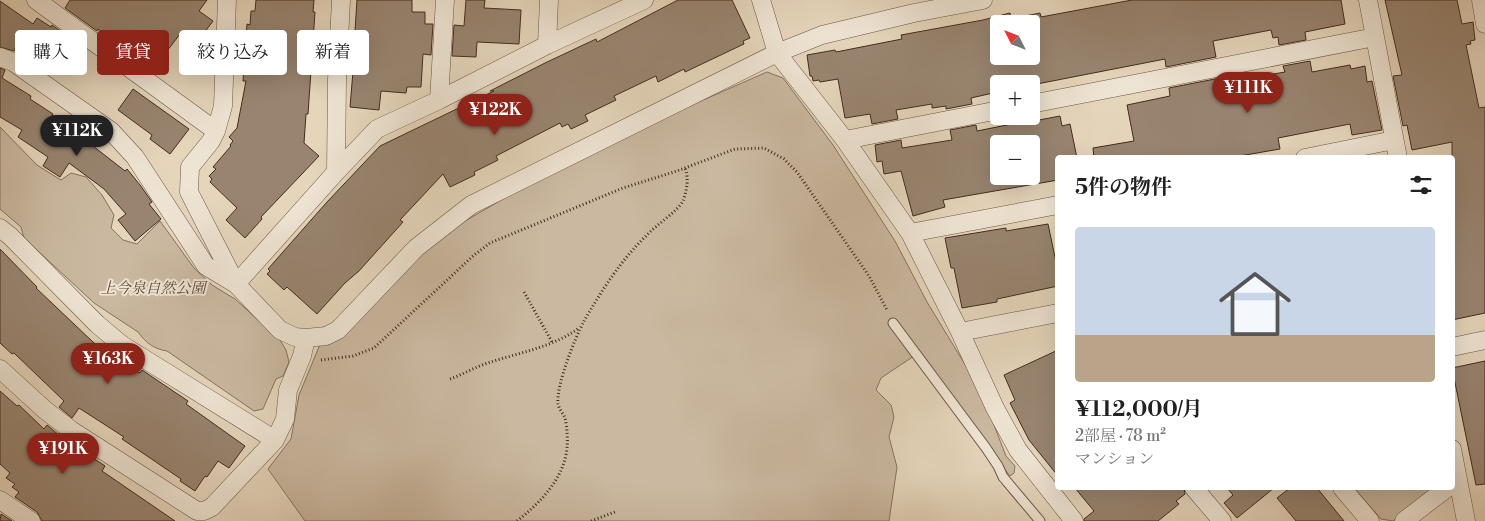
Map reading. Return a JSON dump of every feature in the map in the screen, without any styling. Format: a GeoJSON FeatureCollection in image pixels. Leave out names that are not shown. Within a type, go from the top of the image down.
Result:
{"type":"FeatureCollection","features":[{"type":"Feature","properties":{"kind":"street"},"geometry":{"type":"LineString","coordinates":[[36,0],[216,131]]}},
{"type":"Feature","properties":{"kind":"street"},"geometry":{"type":"LineString","coordinates":[[228,0],[223,106],[211,141],[190,167],[189,192],[236,284]]}},
{"type":"Feature","properties":{"kind":"street"},"geometry":{"type":"LineString","coordinates":[[336,172],[337,80],[341,0]]}},
{"type":"Feature","properties":{"kind":"street"},"geometry":{"type":"LineString","coordinates":[[439,100],[445,0]]}},
{"type":"Feature","properties":{"kind":"street"},"geometry":{"type":"LineString","coordinates":[[547,46],[549,0]]}},
{"type":"Feature","properties":{"kind":"street"},"geometry":{"type":"LineString","coordinates":[[236,284],[377,129],[644,0]]}},
{"type":"Feature","properties":{"kind":"street"},"geometry":{"type":"LineString","coordinates":[[761,0],[777,53],[845,140],[910,233],[960,332],[995,408],[1018,450],[1074,521]]}},
{"type":"Feature","properties":{"kind":"street"},"geometry":{"type":"LineString","coordinates":[[0,57],[13,62],[111,131],[135,157],[206,266],[236,284],[280,330],[295,337],[306,338],[326,336],[338,330],[416,248],[471,205],[777,53],[822,35],[914,13],[982,0]]}},
{"type":"Feature","properties":{"kind":"street"},"geometry":{"type":"LineString","coordinates":[[1335,155],[1396,149],[1368,0]]}},
{"type":"Feature","properties":{"kind":"street"},"geometry":{"type":"LineString","coordinates":[[1481,0],[1485,24]]}},
{"type":"Feature","properties":{"kind":"street"},"geometry":{"type":"LineString","coordinates":[[1040,102],[1375,37]]}},
{"type":"Feature","properties":{"kind":"street"},"geometry":{"type":"LineString","coordinates":[[845,140],[990,112]]}},
{"type":"Feature","properties":{"kind":"street"},"geometry":{"type":"LineString","coordinates":[[910,233],[1055,206]]}},
{"type":"Feature","properties":{"kind":"street"},"geometry":{"type":"LineString","coordinates":[[0,228],[122,345],[275,440]]}},
{"type":"Feature","properties":{"kind":"street"},"geometry":{"type":"LineString","coordinates":[[960,332],[1055,314]]}},
{"type":"Feature","properties":{"kind":"street"},"geometry":{"type":"LineString","coordinates":[[0,369],[45,410],[71,430],[197,511],[204,511],[212,507],[275,440],[285,419],[288,390],[302,356],[306,338]]}},
{"type":"Feature","properties":{"kind":"street"},"geometry":{"type":"LineString","coordinates":[[1455,346],[1485,340]]}},
{"type":"Feature","properties":{"kind":"street"},"geometry":{"type":"LineString","coordinates":[[1196,490],[1222,521]]}},
{"type":"Feature","properties":{"kind":"street"},"geometry":{"type":"LineString","coordinates":[[1344,490],[1370,521]]}},
{"type":"Feature","properties":{"kind":"street"},"geometry":{"type":"LineString","coordinates":[[1404,521],[1443,490]]}},
{"type":"Feature","properties":{"kind":"street"},"geometry":{"type":"LineString","coordinates":[[1455,490],[1466,521]]}},
{"type":"Feature","properties":{"kind":"street"},"geometry":{"type":"LineString","coordinates":[[0,500],[31,521]]}},
{"type":"Feature","properties":{"kind":"lane"},"geometry":{"type":"LineString","coordinates":[[893,323],[986,448],[1003,477],[1040,521]]}},
{"type":"Feature","properties":{"kind":"path"},"geometry":{"type":"LineString","coordinates":[[302,356],[312,360],[329,360],[353,356],[374,348],[473,256],[490,243],[623,188],[686,168],[735,149],[764,148],[784,160],[798,172],[869,276],[893,323]]}},
{"type":"Feature","properties":{"kind":"path"},"geometry":{"type":"LineString","coordinates":[[517,521],[551,490],[558,479],[564,462],[568,435],[565,419],[558,405],[559,392],[566,364],[582,326],[621,263],[647,234],[682,203],[688,176],[686,168]]}},
{"type":"Feature","properties":{"kind":"path"},"geometry":{"type":"LineString","coordinates":[[524,292],[552,342]]}},
{"type":"Feature","properties":{"kind":"path"},"geometry":{"type":"LineString","coordinates":[[450,379],[485,364],[570,335],[582,326]]}},
{"type":"Feature","properties":{"kind":"path"},"geometry":{"type":"LineString","coordinates":[[591,521],[615,512]]}},
{"type":"Feature","properties":{"kind":"green space"},"geometry":{"type":"Polygon","coordinates":[[[767,72],[783,78],[833,145],[895,241],[927,302],[980,389],[1006,456],[1015,466],[1014,473],[1010,476],[914,356],[881,378],[876,390],[891,405],[894,417],[889,437],[897,467],[889,521],[305,521],[268,469],[291,439],[299,395],[321,342],[441,235],[541,177],[635,130],[767,72]]]}},
{"type":"Feature","properties":{"kind":"green space","name":"上今泉自然公園"},"geometry":{"type":"Polygon","coordinates":[[[0,127],[37,165],[61,180],[71,173],[86,177],[102,195],[114,215],[111,228],[123,240],[137,244],[160,221],[194,268],[212,285],[235,299],[280,340],[286,350],[289,362],[283,376],[276,379],[263,409],[254,411],[167,351],[151,345],[138,332],[94,303],[24,238],[21,227],[0,209],[0,127]]]}},
{"type":"Feature","properties":{"kind":"green space"},"geometry":{"type":"Polygon","coordinates":[[[1356,490],[1431,490],[1393,521],[1381,519],[1356,490]]]}},
{"type":"Feature","properties":{"kind":"building"},"geometry":{"type":"Polygon","coordinates":[[[70,0],[207,0],[199,11],[213,21],[206,30],[179,30],[179,35],[169,48],[169,30],[98,29],[97,31],[65,8],[70,0]]]}},
{"type":"Feature","properties":{"kind":"building"},"geometry":{"type":"Polygon","coordinates":[[[256,0],[314,0],[314,30],[297,30],[297,75],[311,75],[304,143],[319,156],[261,217],[262,219],[245,238],[226,220],[237,208],[210,182],[212,179],[209,176],[216,169],[213,167],[233,141],[229,137],[237,128],[246,81],[243,81],[243,75],[287,75],[287,30],[247,30],[247,24],[250,25],[251,11],[255,11],[256,0]]]}},
{"type":"Feature","properties":{"kind":"building"},"geometry":{"type":"Polygon","coordinates":[[[357,0],[412,0],[412,12],[425,12],[425,24],[433,24],[431,55],[423,54],[421,87],[407,87],[406,93],[381,91],[379,110],[350,107],[353,75],[369,75],[369,30],[355,30],[357,0]]]}},
{"type":"Feature","properties":{"kind":"building"},"geometry":{"type":"Polygon","coordinates":[[[466,0],[485,0],[484,8],[521,10],[519,44],[477,42],[476,57],[452,56],[454,25],[464,26],[466,0]]]}},
{"type":"Feature","properties":{"kind":"building"},"geometry":{"type":"Polygon","coordinates":[[[678,0],[732,0],[750,38],[743,41],[744,44],[685,72],[684,69],[658,82],[656,76],[614,96],[616,100],[585,115],[588,121],[571,129],[568,124],[562,127],[560,123],[496,156],[498,160],[474,172],[475,175],[450,187],[443,174],[400,220],[403,222],[359,271],[345,283],[317,314],[287,287],[284,290],[267,274],[270,271],[268,269],[327,202],[380,146],[494,91],[490,91],[545,63],[596,39],[597,42],[678,0]]]}},
{"type":"Feature","properties":{"kind":"building"},"geometry":{"type":"Polygon","coordinates":[[[1132,0],[1341,0],[1345,24],[1305,32],[1306,40],[1279,45],[1278,37],[1273,38],[1271,30],[1213,41],[1216,57],[1166,67],[1165,59],[1040,83],[1040,75],[990,75],[990,94],[971,98],[972,104],[946,109],[946,106],[932,108],[932,104],[896,110],[898,119],[872,124],[870,114],[845,118],[838,79],[820,82],[819,80],[813,81],[812,76],[810,76],[807,55],[835,50],[836,52],[902,39],[901,35],[990,18],[990,65],[1040,65],[1040,15],[1030,15],[1040,13],[1041,17],[1132,0]]]}},
{"type":"Feature","properties":{"kind":"building"},"geometry":{"type":"Polygon","coordinates":[[[1385,0],[1457,0],[1462,24],[1473,22],[1475,40],[1470,41],[1471,44],[1466,45],[1479,108],[1485,107],[1485,313],[1455,319],[1455,155],[1452,155],[1452,142],[1412,150],[1407,125],[1403,126],[1393,76],[1402,75],[1385,0]]]}},
{"type":"Feature","properties":{"kind":"building"},"geometry":{"type":"Polygon","coordinates":[[[0,1],[33,24],[37,18],[59,30],[15,30],[14,51],[0,47],[0,1]]]}},
{"type":"Feature","properties":{"kind":"building"},"geometry":{"type":"Polygon","coordinates":[[[1310,61],[1312,72],[1350,65],[1351,69],[1365,66],[1367,82],[1372,81],[1382,130],[1352,135],[1350,124],[1278,138],[1280,149],[1245,155],[1094,155],[1093,148],[1134,141],[1127,105],[1170,96],[1169,88],[1220,78],[1223,83],[1285,72],[1283,66],[1310,61]]]}},
{"type":"Feature","properties":{"kind":"building"},"geometry":{"type":"Polygon","coordinates":[[[0,68],[5,70],[2,78],[31,96],[30,99],[53,114],[50,119],[93,146],[125,171],[127,169],[152,202],[149,204],[161,219],[135,241],[118,220],[126,214],[104,189],[69,163],[60,177],[43,166],[48,157],[18,137],[22,130],[0,117],[0,68]]]}},
{"type":"Feature","properties":{"kind":"building"},"geometry":{"type":"Polygon","coordinates":[[[133,89],[189,129],[170,154],[150,139],[152,135],[118,110],[133,89]]]}},
{"type":"Feature","properties":{"kind":"building"},"geometry":{"type":"Polygon","coordinates":[[[1060,116],[1062,126],[1070,124],[1076,155],[1055,155],[1055,181],[1040,183],[1040,135],[990,135],[990,185],[1029,185],[943,200],[945,207],[913,216],[901,171],[884,174],[882,161],[877,162],[875,145],[901,140],[902,148],[952,140],[950,130],[976,125],[977,131],[1007,125],[1040,125],[1040,120],[1060,116]]]}},
{"type":"Feature","properties":{"kind":"building"},"geometry":{"type":"Polygon","coordinates":[[[1048,224],[1055,257],[1055,287],[997,299],[997,302],[962,308],[954,268],[951,268],[945,238],[1006,228],[1006,231],[1048,224]]]}},
{"type":"Feature","properties":{"kind":"building"},"geometry":{"type":"Polygon","coordinates":[[[0,249],[36,288],[94,343],[140,373],[142,370],[188,401],[186,404],[245,446],[229,468],[218,461],[195,491],[180,481],[181,479],[122,439],[124,437],[79,408],[72,418],[59,407],[64,401],[14,353],[12,354],[0,343],[0,249]]]}},
{"type":"Feature","properties":{"kind":"building"},"geometry":{"type":"Polygon","coordinates":[[[1055,351],[1055,472],[1029,440],[1010,403],[1015,400],[1004,375],[1055,351]]]}},
{"type":"Feature","properties":{"kind":"building"},"geometry":{"type":"Polygon","coordinates":[[[1485,361],[1485,484],[1476,485],[1455,383],[1455,367],[1485,361]]]}},
{"type":"Feature","properties":{"kind":"building"},"geometry":{"type":"Polygon","coordinates":[[[0,391],[17,406],[19,405],[44,429],[47,425],[105,466],[102,471],[175,521],[42,521],[37,512],[15,497],[19,492],[12,487],[15,484],[6,478],[10,473],[0,464],[0,391]]]}},
{"type":"Feature","properties":{"kind":"building"},"geometry":{"type":"Polygon","coordinates":[[[1077,490],[1184,490],[1185,494],[1176,501],[1179,504],[1158,521],[1084,521],[1094,511],[1077,490]]]}},
{"type":"Feature","properties":{"kind":"building"},"geometry":{"type":"Polygon","coordinates":[[[1229,490],[1272,490],[1237,518],[1224,503],[1233,495],[1229,490]]]}},
{"type":"Feature","properties":{"kind":"building"},"geometry":{"type":"Polygon","coordinates":[[[1287,490],[1319,490],[1344,521],[1296,521],[1277,498],[1287,490]]]}},
{"type":"Feature","properties":{"kind":"building"},"geometry":{"type":"Polygon","coordinates":[[[1,514],[12,521],[0,521],[1,514]]]}}]}
